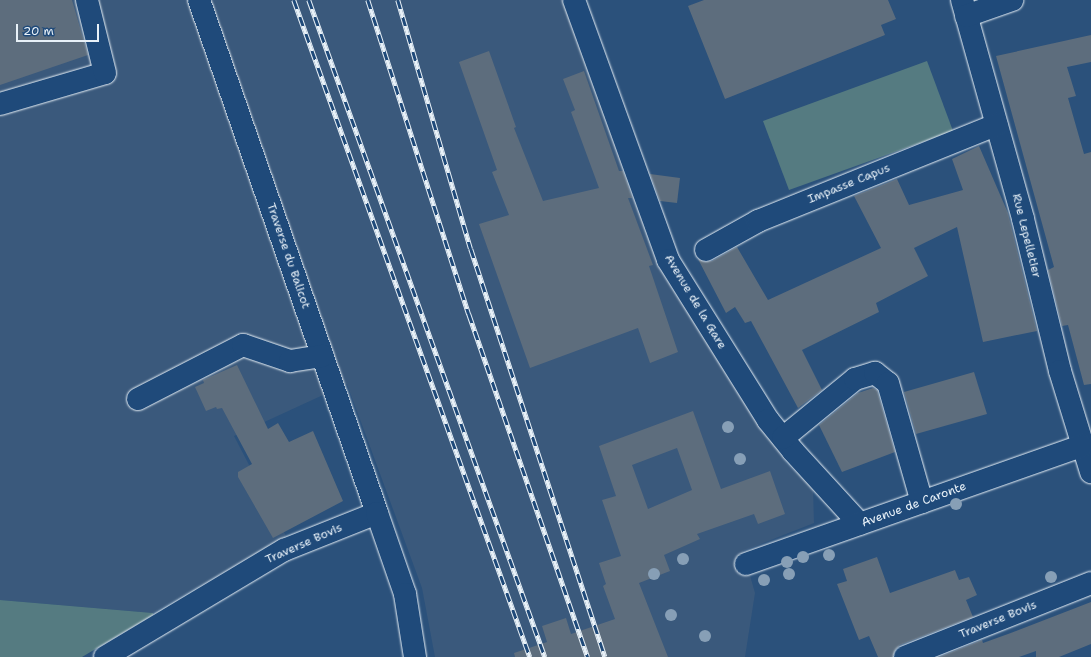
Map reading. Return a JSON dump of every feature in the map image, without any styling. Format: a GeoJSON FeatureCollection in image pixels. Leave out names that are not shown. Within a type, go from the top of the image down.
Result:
{"type":"FeatureCollection","features":[{"type":"Feature","properties":{"kind":"street"},"geometry":{"type":"LineString","coordinates":[[0,104],[104,73],[87,0]]}},
{"type":"Feature","properties":{"kind":"street","name":"Traverse du Balicot"},"geometry":{"type":"LineString","coordinates":[[199,0],[377,513]]}},
{"type":"Feature","properties":{"kind":"street","name":"Avenue de la Gare"},"geometry":{"type":"LineString","coordinates":[[574,0],[668,260],[768,420],[782,438],[860,524]]}},
{"type":"Feature","properties":{"kind":"street"},"geometry":{"type":"LineString","coordinates":[[964,8],[1012,0]]}},
{"type":"Feature","properties":{"kind":"street","name":"Rue Lepelletier"},"geometry":{"type":"LineString","coordinates":[[964,8],[1023,219],[1060,371],[1091,472]]}},
{"type":"Feature","properties":{"kind":"street","name":"Impasse Capus"},"geometry":{"type":"LineString","coordinates":[[706,250],[758,221],[996,125]]}},
{"type":"Feature","properties":{"kind":"street"},"geometry":{"type":"LineString","coordinates":[[138,399],[242,345],[290,361],[323,356]]}},
{"type":"Feature","properties":{"kind":"street"},"geometry":{"type":"LineString","coordinates":[[782,438],[855,379],[875,373],[888,383],[922,502]]}},
{"type":"Feature","properties":{"kind":"street","name":"Avenue de Caronte"},"geometry":{"type":"LineString","coordinates":[[746,564],[1082,446]]}},
{"type":"Feature","properties":{"kind":"street"},"geometry":{"type":"LineString","coordinates":[[377,513],[405,594],[415,657]]}},
{"type":"Feature","properties":{"kind":"street","name":"Traverse Bovis"},"geometry":{"type":"LineString","coordinates":[[105,657],[284,550],[377,513]]}},
{"type":"Feature","properties":{"kind":"street","name":"Traverse Bovis"},"geometry":{"type":"LineString","coordinates":[[905,657],[1091,583]]}},
{"type":"Feature","properties":{"kind":"shaded area"},"geometry":{"type":"Polygon","coordinates":[[[0,0],[566,0],[653,249],[666,278],[787,464],[813,488],[814,523],[743,551],[755,593],[745,657],[435,657],[422,588],[347,384],[234,436],[286,536],[153,613],[0,600],[0,0]]]}},
{"type":"Feature","properties":{"kind":"green space"},"geometry":{"type":"Polygon","coordinates":[[[927,61],[953,131],[789,190],[763,121],[927,61]]]}},
{"type":"Feature","properties":{"kind":"green space"},"geometry":{"type":"Polygon","coordinates":[[[0,600],[153,613],[153,615],[82,657],[0,657],[0,600]]]}},
{"type":"Feature","properties":{"kind":"building"},"geometry":{"type":"Polygon","coordinates":[[[0,0],[72,0],[88,55],[0,85],[0,0]]]}},
{"type":"Feature","properties":{"kind":"building"},"geometry":{"type":"Polygon","coordinates":[[[704,0],[888,0],[896,19],[881,25],[885,35],[725,99],[688,6],[704,0]]]}},
{"type":"Feature","properties":{"kind":"building"},"geometry":{"type":"Polygon","coordinates":[[[1091,35],[1091,62],[1067,67],[1076,96],[1068,98],[1084,154],[1091,152],[1091,384],[1084,385],[1068,325],[1062,326],[1048,270],[1054,267],[996,56],[1091,35]]]}},
{"type":"Feature","properties":{"kind":"building"},"geometry":{"type":"Polygon","coordinates":[[[489,51],[516,127],[514,128],[543,201],[599,188],[571,112],[575,110],[563,79],[584,71],[619,171],[623,171],[632,198],[628,198],[653,265],[649,266],[678,352],[650,363],[638,328],[530,368],[479,224],[509,215],[492,172],[497,170],[459,62],[489,51]]]}},
{"type":"Feature","properties":{"kind":"building"},"geometry":{"type":"Polygon","coordinates":[[[979,146],[1008,213],[1037,331],[983,342],[957,227],[914,248],[928,276],[876,303],[879,312],[802,350],[822,390],[798,408],[751,321],[745,323],[735,307],[726,313],[698,259],[705,262],[712,261],[737,247],[768,300],[881,248],[854,196],[897,179],[909,205],[963,190],[952,159],[979,146]]]}},
{"type":"Feature","properties":{"kind":"building"},"geometry":{"type":"Polygon","coordinates":[[[650,174],[680,178],[677,203],[660,201],[650,174]]]}},
{"type":"Feature","properties":{"kind":"building"},"geometry":{"type":"Polygon","coordinates":[[[237,365],[268,429],[278,423],[289,442],[313,431],[343,501],[273,538],[238,477],[238,472],[252,464],[222,408],[217,409],[216,407],[206,411],[195,387],[204,383],[203,380],[237,365]]]}},
{"type":"Feature","properties":{"kind":"building"},"geometry":{"type":"Polygon","coordinates":[[[974,372],[987,414],[916,434],[904,392],[974,372]]]}},
{"type":"Feature","properties":{"kind":"building"},"geometry":{"type":"Polygon","coordinates":[[[873,388],[877,390],[895,452],[842,472],[819,425],[858,393],[873,388]]]}},
{"type":"Feature","properties":{"kind":"building"},"geometry":{"type":"Polygon","coordinates":[[[693,411],[721,489],[770,471],[785,514],[758,524],[754,514],[697,534],[700,539],[664,555],[670,571],[639,583],[668,657],[515,657],[514,653],[547,642],[542,626],[566,618],[571,634],[615,619],[603,586],[606,584],[599,563],[621,556],[602,500],[616,496],[599,446],[693,411]],[[677,448],[632,465],[648,509],[692,490],[677,448]]]}},
{"type":"Feature","properties":{"kind":"building"},"geometry":{"type":"Polygon","coordinates":[[[877,557],[890,593],[955,570],[959,580],[969,577],[977,595],[966,600],[973,617],[900,645],[895,650],[893,657],[878,657],[869,636],[859,640],[837,584],[847,581],[843,569],[877,557]]]}},
{"type":"Feature","properties":{"kind":"building"},"geometry":{"type":"Polygon","coordinates":[[[1091,602],[1091,644],[1059,657],[1036,657],[1036,651],[1019,657],[939,657],[982,640],[983,643],[1008,634],[1091,602]]]}},
{"type":"Feature","properties":{"kind":"railway"},"geometry":{"type":"LineString","coordinates":[[294,0],[530,657]]}},
{"type":"Feature","properties":{"kind":"railway"},"geometry":{"type":"LineString","coordinates":[[309,0],[545,657]]}},
{"type":"Feature","properties":{"kind":"railway"},"geometry":{"type":"LineString","coordinates":[[368,0],[469,314],[588,657]]}},
{"type":"Feature","properties":{"kind":"railway"},"geometry":{"type":"LineString","coordinates":[[398,0],[471,249],[605,657]]}}]}
